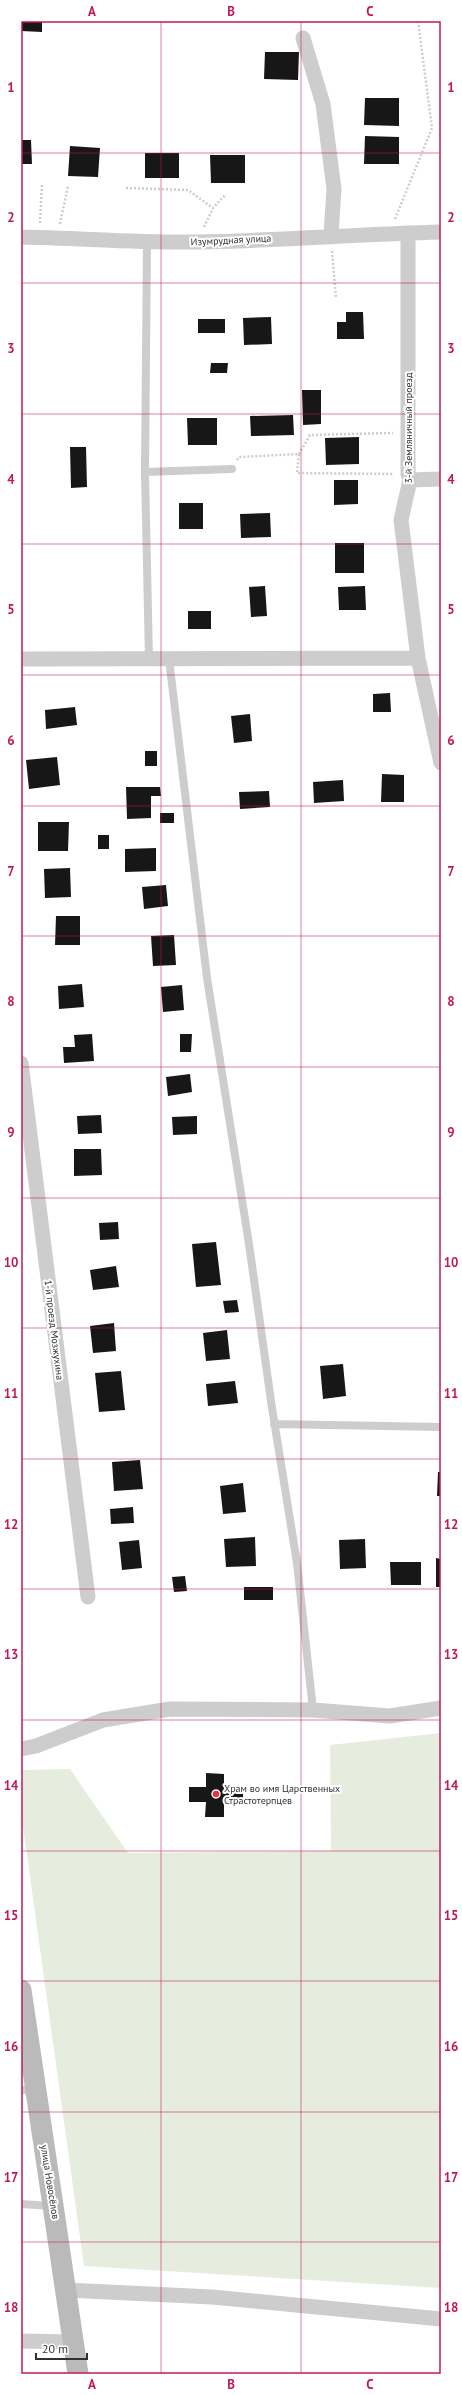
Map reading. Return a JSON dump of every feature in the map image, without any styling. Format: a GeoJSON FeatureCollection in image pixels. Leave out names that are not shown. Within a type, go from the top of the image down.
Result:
{"type":"FeatureCollection","features":[{"type":"Feature","properties":{"kind":"street"},"geometry":{"type":"LineString","coordinates":[[303,38],[323,104],[334,189],[331,235]]}},
{"type":"Feature","properties":{"kind":"street","name":"Изумрудная улица"},"geometry":{"type":"LineString","coordinates":[[21,237],[147,242],[197,242],[389,232],[441,232]]}},
{"type":"Feature","properties":{"kind":"street","name":"3-й Земляничный проезд"},"geometry":{"type":"LineString","coordinates":[[408,233],[409,477],[401,520],[418,658],[441,763]]}},
{"type":"Feature","properties":{"kind":"street"},"geometry":{"type":"LineString","coordinates":[[409,477],[441,479]]}},
{"type":"Feature","properties":{"kind":"street"},"geometry":{"type":"LineString","coordinates":[[21,659],[149,660],[418,658]]}},
{"type":"Feature","properties":{"kind":"street","name":"1-й проезд Мозжухина"},"geometry":{"type":"LineString","coordinates":[[21,1063],[88,1596]]}},
{"type":"Feature","properties":{"kind":"street"},"geometry":{"type":"LineString","coordinates":[[21,1749],[36,1746],[103,1720],[170,1709],[313,1710],[390,1716],[441,1708]]}},
{"type":"Feature","properties":{"kind":"street","name":"улица Новосёлов"},"geometry":{"type":"LineString","coordinates":[[21,1990],[28,2090],[53,2206],[78,2374]]}},
{"type":"Feature","properties":{"kind":"street"},"geometry":{"type":"LineString","coordinates":[[66,2290],[212,2297],[441,2319]]}},
{"type":"Feature","properties":{"kind":"street"},"geometry":{"type":"LineString","coordinates":[[21,2341],[74,2342]]}},
{"type":"Feature","properties":{"kind":"lane"},"geometry":{"type":"LineString","coordinates":[[147,242],[145,472],[149,660]]}},
{"type":"Feature","properties":{"kind":"lane"},"geometry":{"type":"LineString","coordinates":[[145,472],[232,469]]}},
{"type":"Feature","properties":{"kind":"lane"},"geometry":{"type":"LineString","coordinates":[[169,659],[207,978],[233,1134],[274,1424],[297,1563],[313,1710]]}},
{"type":"Feature","properties":{"kind":"lane"},"geometry":{"type":"LineString","coordinates":[[274,1424],[441,1427]]}},
{"type":"Feature","properties":{"kind":"lane"},"geometry":{"type":"LineString","coordinates":[[21,2204],[53,2206]]}},
{"type":"Feature","properties":{"kind":"path"},"geometry":{"type":"LineString","coordinates":[[389,232],[432,128],[418,21]]}},
{"type":"Feature","properties":{"kind":"path"},"geometry":{"type":"LineString","coordinates":[[39,238],[42,184]]}},
{"type":"Feature","properties":{"kind":"path"},"geometry":{"type":"LineString","coordinates":[[58,238],[68,186]]}},
{"type":"Feature","properties":{"kind":"path"},"geometry":{"type":"LineString","coordinates":[[126,188],[188,190],[213,208]]}},
{"type":"Feature","properties":{"kind":"path"},"geometry":{"type":"LineString","coordinates":[[197,242],[213,208],[226,194]]}},
{"type":"Feature","properties":{"kind":"path"},"geometry":{"type":"LineString","coordinates":[[331,235],[336,298]]}},
{"type":"Feature","properties":{"kind":"path"},"geometry":{"type":"LineString","coordinates":[[408,432],[310,435],[299,454],[297,473],[409,477]]}},
{"type":"Feature","properties":{"kind":"path"},"geometry":{"type":"LineString","coordinates":[[232,469],[240,456],[299,454]]}},
{"type":"Feature","properties":{"kind":"green space"},"geometry":{"type":"Polygon","coordinates":[[[441,1733],[441,2288],[84,2266],[21,1812],[21,1770],[70,1769],[128,1853],[331,1851],[330,1745],[441,1733]]]}},
{"type":"Feature","properties":{"kind":"building"},"geometry":{"type":"Polygon","coordinates":[[[21,21],[42,21],[42,32],[21,31],[21,21]]]}},
{"type":"Feature","properties":{"kind":"building"},"geometry":{"type":"Polygon","coordinates":[[[265,52],[299,52],[298,80],[264,79],[265,52]]]}},
{"type":"Feature","properties":{"kind":"building"},"geometry":{"type":"Polygon","coordinates":[[[365,98],[399,98],[399,126],[364,125],[365,98]]]}},
{"type":"Feature","properties":{"kind":"building"},"geometry":{"type":"Polygon","coordinates":[[[365,136],[399,137],[399,164],[364,164],[365,136]]]}},
{"type":"Feature","properties":{"kind":"building"},"geometry":{"type":"Polygon","coordinates":[[[21,140],[31,140],[32,164],[21,164],[21,140]]]}},
{"type":"Feature","properties":{"kind":"building"},"geometry":{"type":"Polygon","coordinates":[[[70,146],[100,148],[98,177],[68,176],[70,146]]]}},
{"type":"Feature","properties":{"kind":"building"},"geometry":{"type":"Polygon","coordinates":[[[145,153],[179,153],[179,178],[145,178],[145,153]]]}},
{"type":"Feature","properties":{"kind":"building"},"geometry":{"type":"Polygon","coordinates":[[[210,155],[245,155],[245,183],[211,183],[210,155]]]}},
{"type":"Feature","properties":{"kind":"building"},"geometry":{"type":"Polygon","coordinates":[[[346,312],[363,312],[364,339],[337,339],[337,322],[346,322],[346,312]]]}},
{"type":"Feature","properties":{"kind":"building"},"geometry":{"type":"Polygon","coordinates":[[[271,317],[272,344],[244,345],[243,318],[271,317]]]}},
{"type":"Feature","properties":{"kind":"building"},"geometry":{"type":"Polygon","coordinates":[[[198,319],[225,319],[225,333],[198,333],[198,319]]]}},
{"type":"Feature","properties":{"kind":"building"},"geometry":{"type":"Polygon","coordinates":[[[211,363],[228,363],[227,373],[210,373],[211,363]]]}},
{"type":"Feature","properties":{"kind":"building"},"geometry":{"type":"Polygon","coordinates":[[[302,390],[321,390],[321,424],[303,425],[302,390]]]}},
{"type":"Feature","properties":{"kind":"building"},"geometry":{"type":"Polygon","coordinates":[[[293,415],[294,435],[251,436],[250,416],[293,415]]]}},
{"type":"Feature","properties":{"kind":"building"},"geometry":{"type":"Polygon","coordinates":[[[187,418],[217,418],[217,445],[188,445],[187,418]]]}},
{"type":"Feature","properties":{"kind":"building"},"geometry":{"type":"Polygon","coordinates":[[[359,437],[359,464],[326,465],[325,438],[359,437]]]}},
{"type":"Feature","properties":{"kind":"building"},"geometry":{"type":"Polygon","coordinates":[[[70,447],[86,447],[87,487],[71,488],[70,447]]]}},
{"type":"Feature","properties":{"kind":"building"},"geometry":{"type":"Polygon","coordinates":[[[334,480],[358,480],[358,504],[334,505],[334,480]]]}},
{"type":"Feature","properties":{"kind":"building"},"geometry":{"type":"Polygon","coordinates":[[[179,503],[203,503],[203,529],[179,529],[179,503]]]}},
{"type":"Feature","properties":{"kind":"building"},"geometry":{"type":"Polygon","coordinates":[[[270,513],[271,537],[241,538],[240,514],[270,513]]]}},
{"type":"Feature","properties":{"kind":"building"},"geometry":{"type":"Polygon","coordinates":[[[335,543],[364,543],[364,573],[335,573],[335,543]]]}},
{"type":"Feature","properties":{"kind":"building"},"geometry":{"type":"Polygon","coordinates":[[[265,586],[267,616],[251,617],[249,587],[265,586]]]}},
{"type":"Feature","properties":{"kind":"building"},"geometry":{"type":"Polygon","coordinates":[[[365,586],[366,610],[339,610],[338,587],[365,586]]]}},
{"type":"Feature","properties":{"kind":"building"},"geometry":{"type":"Polygon","coordinates":[[[188,611],[211,611],[211,629],[188,629],[188,611]]]}},
{"type":"Feature","properties":{"kind":"building"},"geometry":{"type":"Polygon","coordinates":[[[390,693],[391,712],[373,712],[373,694],[390,693]]]}},
{"type":"Feature","properties":{"kind":"building"},"geometry":{"type":"Polygon","coordinates":[[[75,707],[77,725],[46,729],[45,710],[75,707]]]}},
{"type":"Feature","properties":{"kind":"building"},"geometry":{"type":"Polygon","coordinates":[[[250,714],[252,741],[234,743],[231,716],[250,714]]]}},
{"type":"Feature","properties":{"kind":"building"},"geometry":{"type":"Polygon","coordinates":[[[145,751],[157,751],[157,766],[145,766],[145,751]]]}},
{"type":"Feature","properties":{"kind":"building"},"geometry":{"type":"Polygon","coordinates":[[[57,757],[60,785],[29,789],[26,760],[57,757]]]}},
{"type":"Feature","properties":{"kind":"building"},"geometry":{"type":"Polygon","coordinates":[[[382,774],[404,775],[404,802],[381,802],[382,774]]]}},
{"type":"Feature","properties":{"kind":"building"},"geometry":{"type":"Polygon","coordinates":[[[343,780],[344,801],[314,803],[313,782],[343,780]]]}},
{"type":"Feature","properties":{"kind":"building"},"geometry":{"type":"Polygon","coordinates":[[[126,787],[160,787],[161,796],[151,796],[151,818],[127,819],[126,787]]]}},
{"type":"Feature","properties":{"kind":"building"},"geometry":{"type":"Polygon","coordinates":[[[269,791],[270,807],[240,809],[239,792],[269,791]]]}},
{"type":"Feature","properties":{"kind":"building"},"geometry":{"type":"Polygon","coordinates":[[[160,813],[174,813],[174,823],[160,823],[160,813]]]}},
{"type":"Feature","properties":{"kind":"building"},"geometry":{"type":"Polygon","coordinates":[[[38,822],[69,822],[68,851],[38,851],[38,822]]]}},
{"type":"Feature","properties":{"kind":"building"},"geometry":{"type":"Polygon","coordinates":[[[98,835],[109,835],[109,849],[98,849],[98,835]]]}},
{"type":"Feature","properties":{"kind":"building"},"geometry":{"type":"Polygon","coordinates":[[[156,848],[156,871],[125,872],[125,849],[156,848]]]}},
{"type":"Feature","properties":{"kind":"building"},"geometry":{"type":"Polygon","coordinates":[[[70,868],[71,897],[45,898],[44,869],[70,868]]]}},
{"type":"Feature","properties":{"kind":"building"},"geometry":{"type":"Polygon","coordinates":[[[166,885],[168,906],[144,909],[142,887],[166,885]]]}},
{"type":"Feature","properties":{"kind":"building"},"geometry":{"type":"Polygon","coordinates":[[[56,916],[80,916],[80,945],[55,945],[56,916]]]}},
{"type":"Feature","properties":{"kind":"building"},"geometry":{"type":"Polygon","coordinates":[[[174,935],[176,965],[153,966],[151,936],[174,935]]]}},
{"type":"Feature","properties":{"kind":"building"},"geometry":{"type":"Polygon","coordinates":[[[82,984],[84,1007],[59,1009],[58,986],[82,984]]]}},
{"type":"Feature","properties":{"kind":"building"},"geometry":{"type":"Polygon","coordinates":[[[182,985],[184,1010],[163,1012],[161,987],[182,985]]]}},
{"type":"Feature","properties":{"kind":"building"},"geometry":{"type":"Polygon","coordinates":[[[92,1034],[94,1061],[64,1063],[63,1047],[75,1047],[74,1035],[92,1034]]]}},
{"type":"Feature","properties":{"kind":"building"},"geometry":{"type":"Polygon","coordinates":[[[180,1034],[192,1034],[191,1052],[180,1052],[180,1034]]]}},
{"type":"Feature","properties":{"kind":"building"},"geometry":{"type":"Polygon","coordinates":[[[190,1074],[192,1092],[168,1096],[166,1077],[190,1074]]]}},
{"type":"Feature","properties":{"kind":"building"},"geometry":{"type":"Polygon","coordinates":[[[101,1115],[102,1133],[78,1134],[77,1116],[101,1115]]]}},
{"type":"Feature","properties":{"kind":"building"},"geometry":{"type":"Polygon","coordinates":[[[197,1116],[197,1134],[173,1135],[172,1117],[197,1116]]]}},
{"type":"Feature","properties":{"kind":"building"},"geometry":{"type":"Polygon","coordinates":[[[74,1149],[101,1149],[102,1175],[74,1176],[74,1149]]]}},
{"type":"Feature","properties":{"kind":"building"},"geometry":{"type":"Polygon","coordinates":[[[118,1222],[119,1239],[100,1240],[99,1223],[118,1222]]]}},
{"type":"Feature","properties":{"kind":"building"},"geometry":{"type":"Polygon","coordinates":[[[216,1242],[221,1285],[196,1287],[192,1244],[216,1242]]]}},
{"type":"Feature","properties":{"kind":"building"},"geometry":{"type":"Polygon","coordinates":[[[116,1266],[119,1287],[93,1290],[90,1270],[116,1266]]]}},
{"type":"Feature","properties":{"kind":"building"},"geometry":{"type":"Polygon","coordinates":[[[237,1300],[239,1312],[225,1313],[223,1301],[237,1300]]]}},
{"type":"Feature","properties":{"kind":"building"},"geometry":{"type":"Polygon","coordinates":[[[114,1323],[116,1351],[93,1353],[90,1326],[114,1323]]]}},
{"type":"Feature","properties":{"kind":"building"},"geometry":{"type":"Polygon","coordinates":[[[227,1330],[230,1359],[206,1361],[203,1333],[227,1330]]]}},
{"type":"Feature","properties":{"kind":"building"},"geometry":{"type":"Polygon","coordinates":[[[343,1364],[346,1396],[323,1399],[320,1366],[343,1364]]]}},
{"type":"Feature","properties":{"kind":"building"},"geometry":{"type":"Polygon","coordinates":[[[121,1371],[125,1410],[99,1412],[95,1373],[121,1371]]]}},
{"type":"Feature","properties":{"kind":"building"},"geometry":{"type":"Polygon","coordinates":[[[235,1381],[238,1403],[208,1406],[206,1384],[235,1381]]]}},
{"type":"Feature","properties":{"kind":"building"},"geometry":{"type":"Polygon","coordinates":[[[140,1460],[143,1489],[114,1491],[112,1462],[140,1460]]]}},
{"type":"Feature","properties":{"kind":"building"},"geometry":{"type":"Polygon","coordinates":[[[438,1472],[441,1472],[441,1496],[437,1496],[438,1472]]]}},
{"type":"Feature","properties":{"kind":"building"},"geometry":{"type":"Polygon","coordinates":[[[243,1483],[246,1512],[223,1514],[220,1486],[243,1483]]]}},
{"type":"Feature","properties":{"kind":"building"},"geometry":{"type":"Polygon","coordinates":[[[133,1507],[134,1523],[111,1524],[110,1509],[133,1507]]]}},
{"type":"Feature","properties":{"kind":"building"},"geometry":{"type":"Polygon","coordinates":[[[255,1537],[256,1566],[226,1567],[224,1539],[255,1537]]]}},
{"type":"Feature","properties":{"kind":"building"},"geometry":{"type":"Polygon","coordinates":[[[365,1539],[366,1568],[340,1569],[339,1540],[365,1539]]]}},
{"type":"Feature","properties":{"kind":"building"},"geometry":{"type":"Polygon","coordinates":[[[139,1540],[142,1568],[122,1570],[119,1542],[139,1540]]]}},
{"type":"Feature","properties":{"kind":"building"},"geometry":{"type":"Polygon","coordinates":[[[436,1558],[441,1559],[441,1587],[436,1587],[436,1558]]]}},
{"type":"Feature","properties":{"kind":"building"},"geometry":{"type":"Polygon","coordinates":[[[390,1562],[421,1562],[421,1585],[391,1585],[390,1562]]]}},
{"type":"Feature","properties":{"kind":"building"},"geometry":{"type":"Polygon","coordinates":[[[185,1576],[187,1591],[174,1592],[172,1577],[185,1576]]]}},
{"type":"Feature","properties":{"kind":"building"},"geometry":{"type":"Polygon","coordinates":[[[244,1587],[273,1587],[273,1600],[244,1600],[244,1587]]]}},
{"type":"Feature","properties":{"kind":"building","name":"Храм во имя Царственных Страстотерпцев"},"geometry":{"type":"Polygon","coordinates":[[[206,1773],[224,1774],[224,1787],[243,1787],[243,1802],[224,1802],[224,1817],[205,1817],[206,1802],[189,1802],[189,1787],[206,1787],[206,1773]]]}},
{"type":"Feature","properties":{"kind":"place","name":"Храм во имя Царственных Страстотерпцев"},"geometry":{"type":"Point","coordinates":[216,1794]}}]}
